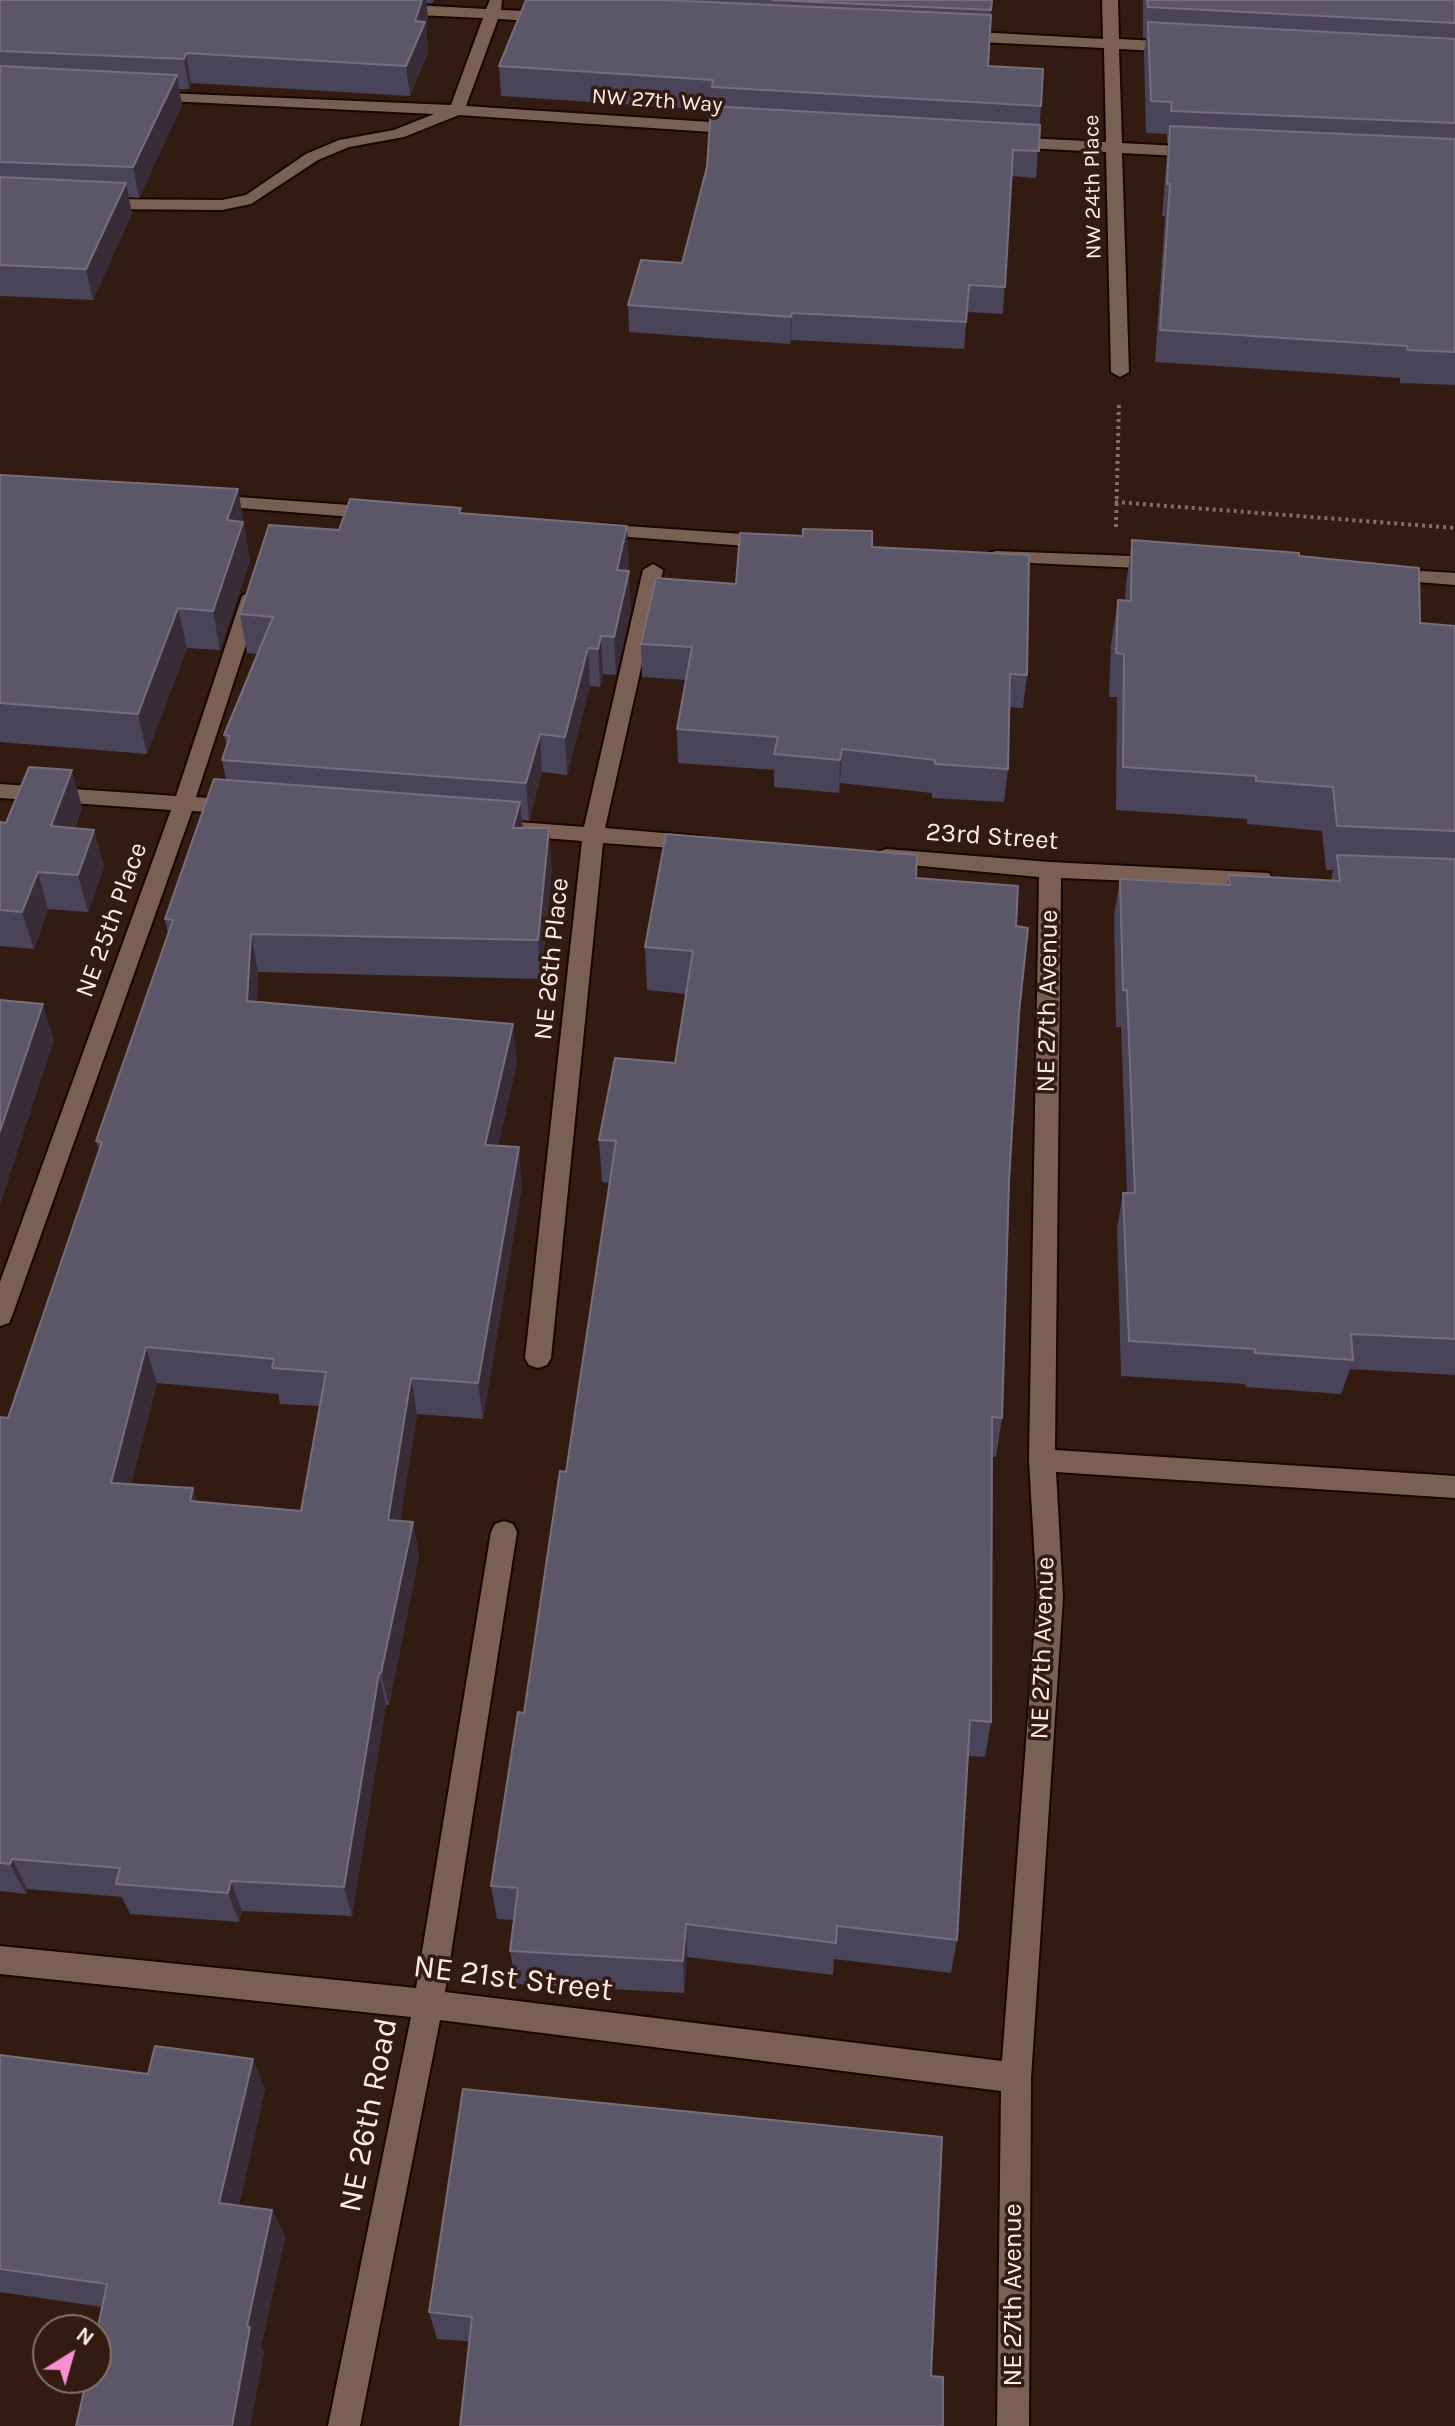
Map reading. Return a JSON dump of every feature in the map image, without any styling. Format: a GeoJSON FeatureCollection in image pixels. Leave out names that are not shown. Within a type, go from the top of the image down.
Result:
{"type":"FeatureCollection","features":[{"type":"Feature","properties":{"kind":"street","name":"NW 24th Place"},"geometry":{"type":"LineString","coordinates":[[1110,0],[1120,372]]}},
{"type":"Feature","properties":{"kind":"street"},"geometry":{"type":"LineString","coordinates":[[88,203],[222,205],[251,199],[312,157],[345,143],[398,134],[457,110],[495,7]]}},
{"type":"Feature","properties":{"kind":"street"},"geometry":{"type":"LineString","coordinates":[[383,9],[495,7],[572,18]]}},
{"type":"Feature","properties":{"kind":"street"},"geometry":{"type":"LineString","coordinates":[[938,35],[1190,48]]}},
{"type":"Feature","properties":{"kind":"street","name":"NW 27th Way"},"geometry":{"type":"LineString","coordinates":[[126,94],[457,110],[762,130]]}},
{"type":"Feature","properties":{"kind":"street"},"geometry":{"type":"LineString","coordinates":[[985,141],[1222,153]]}},
{"type":"Feature","properties":{"kind":"street"},"geometry":{"type":"LineString","coordinates":[[184,499],[399,515]]}},
{"type":"Feature","properties":{"kind":"street"},"geometry":{"type":"LineString","coordinates":[[584,529],[788,543]]}},
{"type":"Feature","properties":{"kind":"street"},"geometry":{"type":"LineString","coordinates":[[978,555],[1179,564]]}},
{"type":"Feature","properties":{"kind":"street","name":"NE 25th Place"},"geometry":{"type":"LineString","coordinates":[[0,1316],[184,803],[260,570]]}},
{"type":"Feature","properties":{"kind":"street","name":"NE 26th Place"},"geometry":{"type":"LineString","coordinates":[[538,1358],[593,834],[653,570]]}},
{"type":"Feature","properties":{"kind":"street"},"geometry":{"type":"LineString","coordinates":[[1363,574],[1455,579]]}},
{"type":"Feature","properties":{"kind":"street"},"geometry":{"type":"LineString","coordinates":[[0,791],[263,809]]}},
{"type":"Feature","properties":{"kind":"street"},"geometry":{"type":"LineString","coordinates":[[499,827],[719,844]]}},
{"type":"Feature","properties":{"kind":"street","name":"23rd Street"},"geometry":{"type":"LineString","coordinates":[[861,855],[1050,870],[1284,879]]}},
{"type":"Feature","properties":{"kind":"street","name":"NE 27th Avenue"},"geometry":{"type":"LineString","coordinates":[[1013,2426],[1016,2078],[1050,1597],[1042,1460],[1050,870]]}},
{"type":"Feature","properties":{"kind":"street"},"geometry":{"type":"LineString","coordinates":[[1042,1460],[1455,1487]]}},
{"type":"Feature","properties":{"kind":"street","name":"NE 26th Road"},"geometry":{"type":"LineString","coordinates":[[344,2426],[428,2004],[504,1532]]}},
{"type":"Feature","properties":{"kind":"street","name":"NE 21st Street"},"geometry":{"type":"LineString","coordinates":[[0,1960],[428,2004],[1016,2078]]}},
{"type":"Feature","properties":{"kind":"path"},"geometry":{"type":"LineString","coordinates":[[1118,561],[1115,502],[1120,372]]}},
{"type":"Feature","properties":{"kind":"path"},"geometry":{"type":"LineString","coordinates":[[1115,502],[1455,528]]}},
{"type":"Feature","properties":{"kind":"building"},"geometry":{"type":"Polygon","coordinates":[[[0,0],[422,0],[415,21],[425,22],[406,66],[186,53],[184,59],[0,51],[0,0]]]}},
{"type":"Feature","properties":{"kind":"building"},"geometry":{"type":"Polygon","coordinates":[[[526,0],[664,0],[991,15],[988,66],[1043,69],[1041,106],[712,87],[713,80],[499,66],[526,0]]]}},
{"type":"Feature","properties":{"kind":"building"},"geometry":{"type":"Polygon","coordinates":[[[773,0],[992,0],[991,10],[773,0]]]}},
{"type":"Feature","properties":{"kind":"building"},"geometry":{"type":"Polygon","coordinates":[[[1147,0],[1455,0],[1455,23],[1148,7],[1147,0]]]}},
{"type":"Feature","properties":{"kind":"building"},"geometry":{"type":"Polygon","coordinates":[[[1148,22],[1455,39],[1455,123],[1171,111],[1172,102],[1151,101],[1148,22]]]}},
{"type":"Feature","properties":{"kind":"building"},"geometry":{"type":"Polygon","coordinates":[[[0,66],[177,75],[133,167],[0,162],[0,66]]]}},
{"type":"Feature","properties":{"kind":"building"},"geometry":{"type":"Polygon","coordinates":[[[711,106],[1040,125],[1039,151],[1013,150],[1005,287],[969,285],[966,322],[792,313],[791,317],[628,305],[641,260],[682,263],[707,167],[711,106]]]}},
{"type":"Feature","properties":{"kind":"building"},"geometry":{"type":"Polygon","coordinates":[[[1170,126],[1455,139],[1455,352],[1408,350],[1407,346],[1160,330],[1170,184],[1167,184],[1170,126]]]}},
{"type":"Feature","properties":{"kind":"building"},"geometry":{"type":"Polygon","coordinates":[[[0,177],[126,183],[86,269],[0,265],[0,177]]]}},
{"type":"Feature","properties":{"kind":"building"},"geometry":{"type":"Polygon","coordinates":[[[0,475],[238,489],[227,520],[243,522],[213,611],[178,608],[138,714],[0,703],[0,475]]]}},
{"type":"Feature","properties":{"kind":"building"},"geometry":{"type":"Polygon","coordinates":[[[350,499],[461,508],[459,513],[627,526],[617,570],[629,571],[614,637],[601,636],[598,649],[588,648],[565,737],[540,734],[526,783],[222,760],[230,736],[224,735],[273,617],[240,614],[269,525],[339,530],[350,499]]]}},
{"type":"Feature","properties":{"kind":"building"},"geometry":{"type":"Polygon","coordinates":[[[803,529],[872,531],[872,547],[1029,555],[1027,675],[1010,674],[1008,769],[935,764],[935,760],[842,749],[840,760],[774,754],[778,737],[677,729],[692,647],[641,644],[656,578],[736,584],[740,533],[803,536],[803,529]]]}},
{"type":"Feature","properties":{"kind":"building"},"geometry":{"type":"Polygon","coordinates":[[[1132,540],[1299,553],[1299,556],[1419,568],[1420,623],[1455,626],[1455,831],[1337,826],[1333,787],[1256,781],[1256,776],[1123,767],[1124,654],[1116,653],[1118,600],[1131,601],[1132,540]]]}},
{"type":"Feature","properties":{"kind":"building"},"geometry":{"type":"Polygon","coordinates":[[[29,767],[72,770],[51,826],[94,830],[78,875],[38,872],[22,912],[0,910],[0,822],[6,823],[29,767]]]}},
{"type":"Feature","properties":{"kind":"building"},"geometry":{"type":"Polygon","coordinates":[[[214,779],[520,802],[513,828],[549,828],[538,940],[251,934],[247,1001],[513,1024],[485,1145],[519,1147],[478,1383],[411,1378],[388,1520],[413,1522],[379,1673],[344,1887],[231,1881],[228,1893],[116,1884],[120,1868],[12,1859],[10,1864],[0,1863],[0,1417],[8,1418],[102,1142],[96,1141],[173,920],[165,919],[214,779]],[[146,1347],[111,1483],[193,1488],[190,1501],[301,1511],[326,1372],[272,1368],[274,1359],[146,1347]]]}},
{"type":"Feature","properties":{"kind":"building"},"geometry":{"type":"Polygon","coordinates":[[[666,834],[917,855],[916,878],[1018,886],[1016,926],[1028,928],[1019,1013],[1009,1182],[1002,1418],[992,1417],[991,1722],[970,1720],[957,1940],[837,1926],[836,1943],[686,1924],[683,1961],[510,1951],[518,1888],[491,1886],[518,1712],[524,1713],[560,1471],[566,1472],[616,1141],[599,1140],[615,1058],[675,1063],[693,951],[645,947],[666,834]]]}},
{"type":"Feature","properties":{"kind":"building"},"geometry":{"type":"Polygon","coordinates":[[[1337,855],[1455,859],[1455,1339],[1351,1334],[1353,1360],[1255,1353],[1255,1349],[1129,1341],[1123,1193],[1135,1193],[1120,879],[1230,885],[1229,875],[1340,881],[1337,855]]]}},
{"type":"Feature","properties":{"kind":"building"},"geometry":{"type":"Polygon","coordinates":[[[0,1000],[43,1004],[0,1131],[0,1000]]]}},
{"type":"Feature","properties":{"kind":"building"},"geometry":{"type":"Polygon","coordinates":[[[155,2046],[253,2059],[219,2203],[272,2210],[247,2326],[250,2327],[232,2426],[76,2426],[83,2394],[112,2394],[112,2314],[101,2314],[107,2284],[0,2269],[0,2055],[148,2074],[155,2046]]]}},
{"type":"Feature","properties":{"kind":"building"},"geometry":{"type":"Polygon","coordinates":[[[463,2089],[942,2137],[931,2376],[943,2377],[943,2426],[460,2426],[472,2317],[429,2312],[463,2089]]]}}]}
